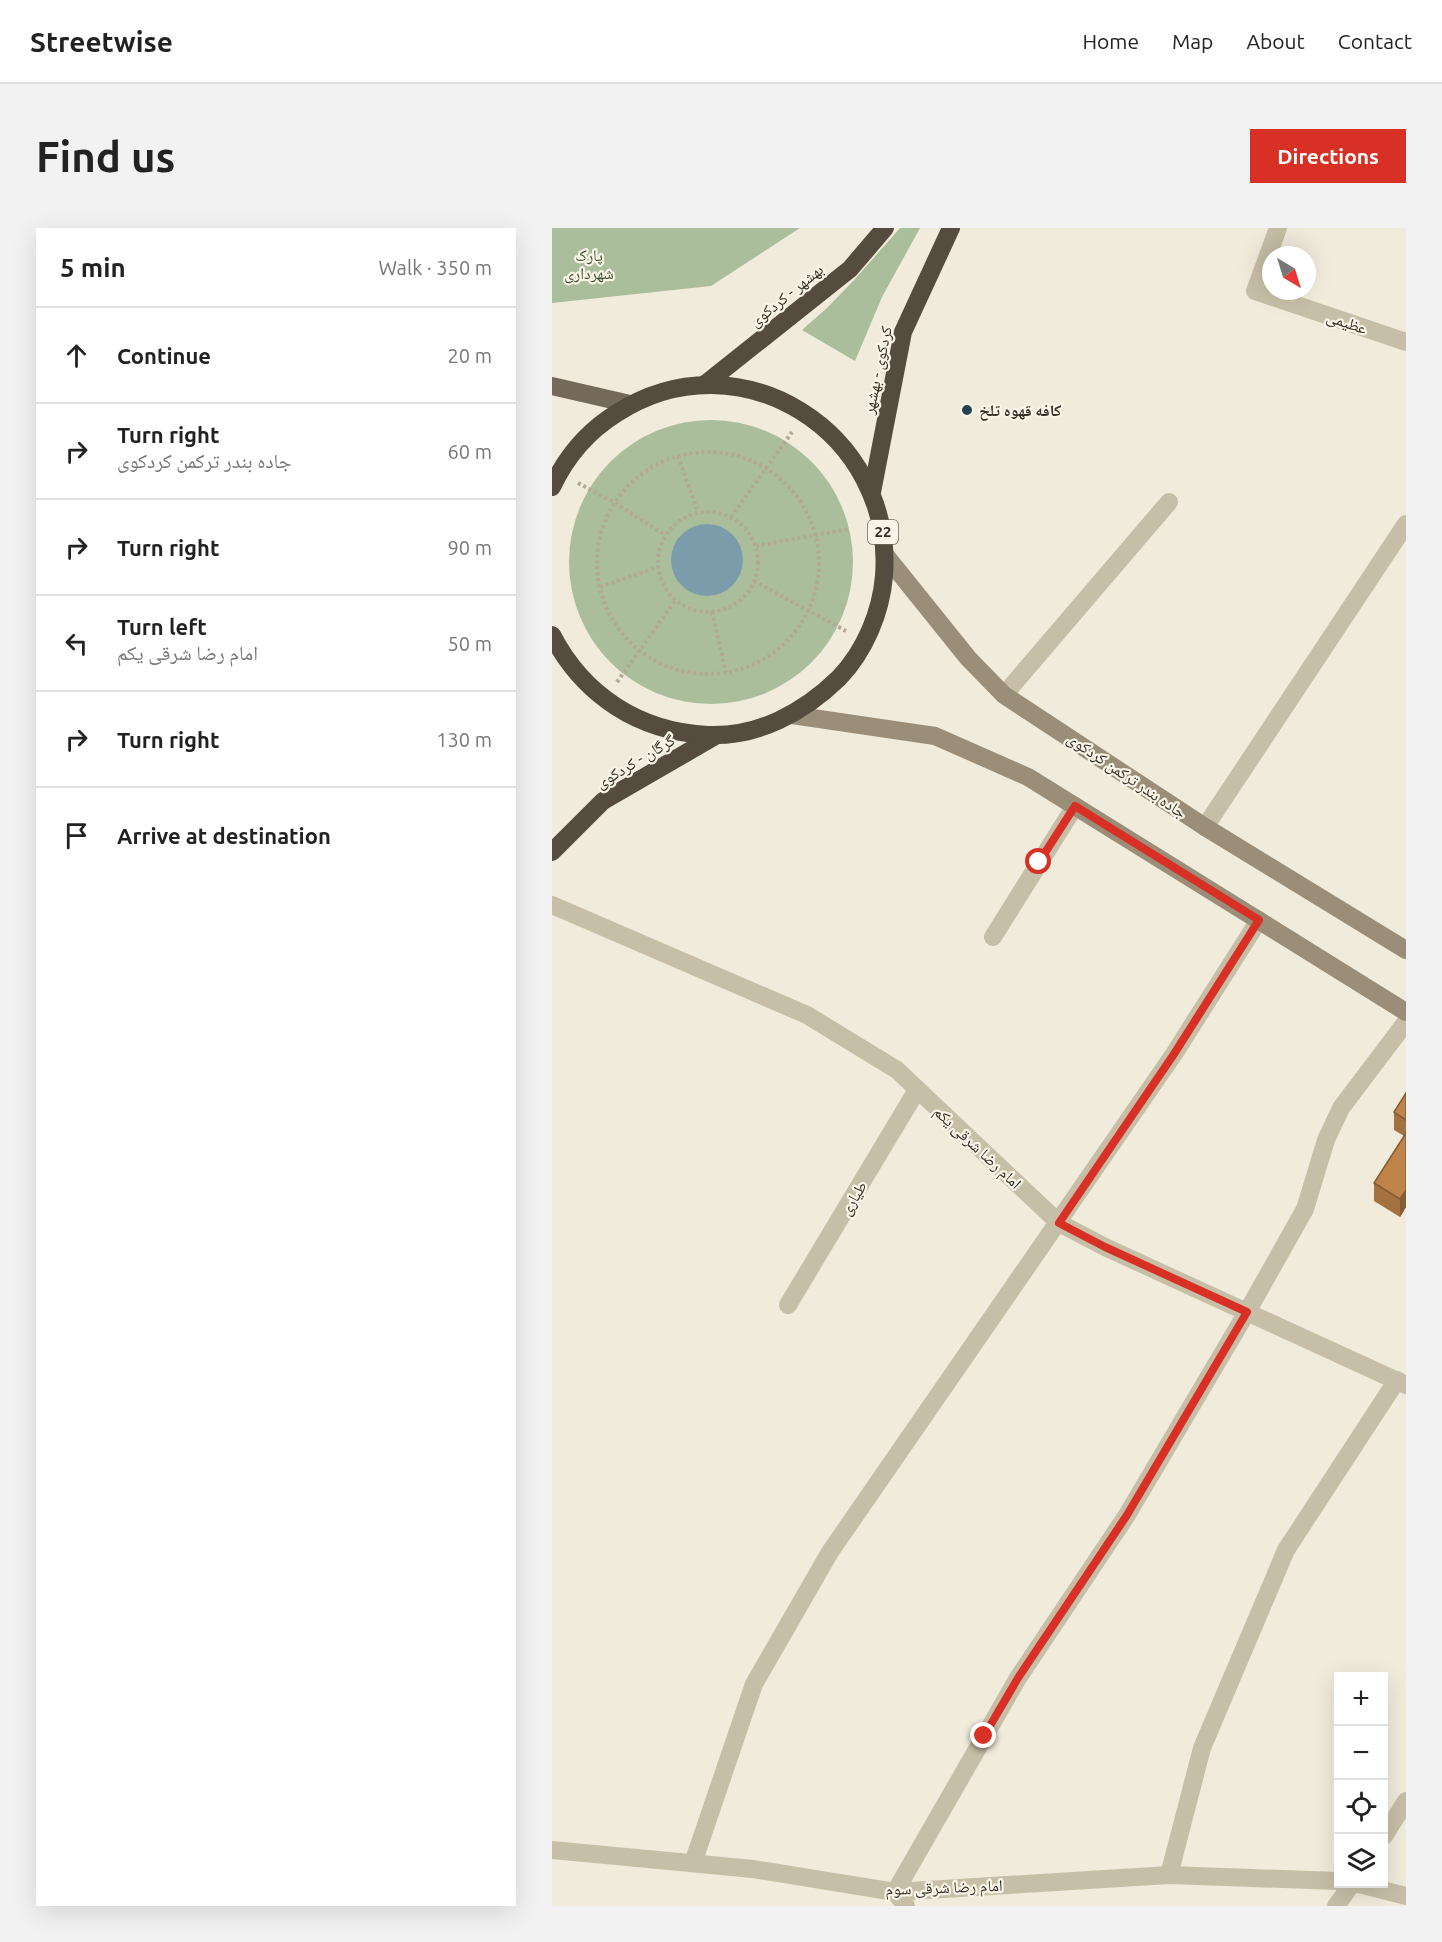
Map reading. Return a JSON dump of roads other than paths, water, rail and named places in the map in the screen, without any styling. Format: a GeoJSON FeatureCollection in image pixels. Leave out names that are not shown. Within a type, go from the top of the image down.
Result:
{"type":"FeatureCollection","features":[{"type":"Feature","properties":{"kind":"highway","name":"بهشهر - کردکوی"},"geometry":{"type":"LineString","coordinates":[[704,385],[850,269],[885,228]]}},
{"type":"Feature","properties":{"kind":"highway","name":"کردکوی - بهشهر"},"geometry":{"type":"LineString","coordinates":[[872,492],[903,332],[951,228]]}},
{"type":"Feature","properties":{"kind":"highway","name":"22"},"geometry":{"type":"LineString","coordinates":[[552,635],[562,654],[581,679],[605,700],[630,716],[658,728],[687,734],[717,735],[743,732],[792,715],[821,695],[846,670],[865,641],[877,614],[886,556],[882,523],[872,492],[855,461],[832,434],[805,412],[774,396],[740,387],[704,385],[679,388],[654,394],[630,404],[602,423],[578,446],[555,480]]}},
{"type":"Feature","properties":{"kind":"highway","name":"گرگان - کردکوی"},"geometry":{"type":"LineString","coordinates":[[552,852],[603,801],[717,735]]}},
{"type":"Feature","properties":{"kind":"main road"},"geometry":{"type":"LineString","coordinates":[[552,386],[630,404]]}},
{"type":"Feature","properties":{"kind":"main road","name":"جاده بندر ترکمن کردکوی"},"geometry":{"type":"LineString","coordinates":[[886,556],[968,657],[1004,695],[1205,827],[1406,950]]}},
{"type":"Feature","properties":{"kind":"main road"},"geometry":{"type":"LineString","coordinates":[[792,715],[935,736],[1028,777],[1406,1012]]}},
{"type":"Feature","properties":{"kind":"street","name":"عظیمی"},"geometry":{"type":"LineString","coordinates":[[1278,228],[1255,291],[1406,342]]}},
{"type":"Feature","properties":{"kind":"street"},"geometry":{"type":"LineString","coordinates":[[1004,695],[1169,502]]}},
{"type":"Feature","properties":{"kind":"street"},"geometry":{"type":"LineString","coordinates":[[1205,827],[1406,524]]}},
{"type":"Feature","properties":{"kind":"street"},"geometry":{"type":"LineString","coordinates":[[993,937],[1075,806]]}},
{"type":"Feature","properties":{"kind":"street","name":"امام رضا شرقی یکم"},"geometry":{"type":"LineString","coordinates":[[552,905],[807,1015],[897,1070],[1059,1223],[1105,1247],[1401,1383]]}},
{"type":"Feature","properties":{"kind":"street"},"geometry":{"type":"LineString","coordinates":[[693,1863],[753,1684],[830,1552],[1174,1054],[1259,920]]}},
{"type":"Feature","properties":{"kind":"street"},"geometry":{"type":"LineString","coordinates":[[906,1906],[895,1892],[1018,1678],[1127,1515],[1247,1312],[1305,1209],[1326,1140],[1341,1108],[1406,1022]]}},
{"type":"Feature","properties":{"kind":"street","name":"طیاری"},"geometry":{"type":"LineString","coordinates":[[788,1305],[917,1090]]}},
{"type":"Feature","properties":{"kind":"street"},"geometry":{"type":"LineString","coordinates":[[1169,1875],[1202,1748],[1286,1550],[1401,1383]]}},
{"type":"Feature","properties":{"kind":"street"},"geometry":{"type":"LineString","coordinates":[[1384,1834],[1406,1802]]}},
{"type":"Feature","properties":{"kind":"street","name":"امام رضا شرقی سوم"},"geometry":{"type":"LineString","coordinates":[[552,1850],[753,1869],[895,1892],[1169,1875],[1334,1881]]}},
{"type":"Feature","properties":{"kind":"street"},"geometry":{"type":"LineString","coordinates":[[1336,1906],[1349,1888]]}},
{"type":"Feature","properties":{"kind":"street"},"geometry":{"type":"LineString","coordinates":[[1375,1888],[1406,1896]]}},
{"type":"Feature","properties":{"kind":"water"},"geometry":{"type":"Polygon","coordinates":[[[714,524],[733,534],[741,546],[743,560],[741,574],[733,586],[721,594],[700,596],[681,586],[673,574],[671,553],[681,534],[693,526],[714,524]]]}},
{"type":"Feature","properties":{"kind":"place","name":"کافه قهوه تلخ"},"geometry":{"type":"Point","coordinates":[967,410]}},
{"type":"Feature","properties":{"kind":"park label","name":"پارک شهرداری"},"geometry":{"type":"Point","coordinates":[589,264]}}]}
